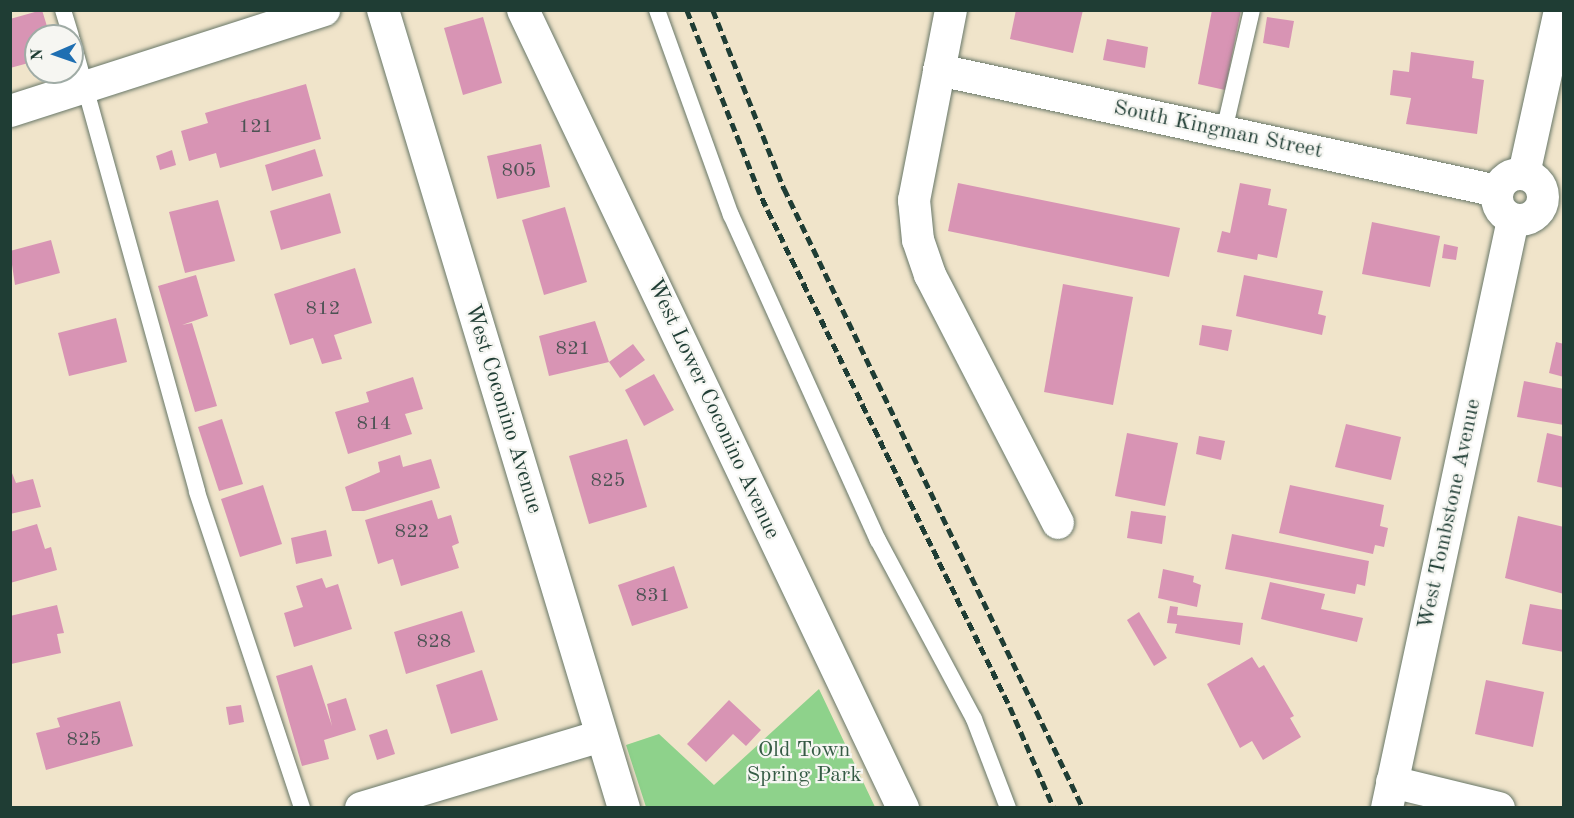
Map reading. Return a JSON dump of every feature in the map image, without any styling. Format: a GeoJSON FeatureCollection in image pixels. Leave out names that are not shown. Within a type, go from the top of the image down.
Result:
{"type":"FeatureCollection","features":[{"type":"Feature","properties":{"kind":"street"},"geometry":{"type":"LineString","coordinates":[[10,111],[324,10]]}},
{"type":"Feature","properties":{"kind":"street","name":"West Coconino Avenue"},"geometry":{"type":"LineString","coordinates":[[383,10],[624,807]]}},
{"type":"Feature","properties":{"kind":"street","name":"West Lower Coconino Avenue"},"geometry":{"type":"LineString","coordinates":[[523,10],[903,807]]}},
{"type":"Feature","properties":{"kind":"street"},"geometry":{"type":"LineString","coordinates":[[951,10],[914,200],[918,240],[930,275],[1058,523]]}},
{"type":"Feature","properties":{"kind":"street"},"geometry":{"type":"LineString","coordinates":[[1524,174],[1560,10]]}},
{"type":"Feature","properties":{"kind":"street","name":"South Kingman Street"},"geometry":{"type":"LineString","coordinates":[[939,70],[1497,191]]}},
{"type":"Feature","properties":{"kind":"street"},"geometry":{"type":"LineString","coordinates":[[1524,174],[1539,184],[1553,203],[1533,217],[1513,220],[1499,208],[1497,191],[1507,177],[1524,174]]}},
{"type":"Feature","properties":{"kind":"street","name":"West Tombstone Avenue"},"geometry":{"type":"LineString","coordinates":[[1389,795],[1513,220]]}},
{"type":"Feature","properties":{"kind":"street"},"geometry":{"type":"LineString","coordinates":[[360,807],[601,736]]}},
{"type":"Feature","properties":{"kind":"street"},"geometry":{"type":"LineString","coordinates":[[1389,795],[1499,807]]}},
{"type":"Feature","properties":{"kind":"lane"},"geometry":{"type":"LineString","coordinates":[[657,10],[731,215],[878,540],[974,719],[1008,807]]}},
{"type":"Feature","properties":{"kind":"lane"},"geometry":{"type":"LineString","coordinates":[[1224,131],[1252,10]]}},
{"type":"Feature","properties":{"kind":"lane"},"geometry":{"type":"LineString","coordinates":[[84,78],[198,492],[302,807]]}},
{"type":"Feature","properties":{"kind":"green space","name":"Old Town Spring Park"},"geometry":{"type":"Polygon","coordinates":[[[819,689],[875,807],[646,807],[626,745],[659,734],[714,785],[819,689]]]}},
{"type":"Feature","properties":{"kind":"building"},"geometry":{"type":"Polygon","coordinates":[[[42,10],[46,24],[24,24],[24,64],[10,68],[10,19],[42,10]]]}},
{"type":"Feature","properties":{"kind":"building"},"geometry":{"type":"Polygon","coordinates":[[[1016,10],[1083,10],[1073,53],[1010,39],[1016,10]]]}},
{"type":"Feature","properties":{"kind":"building"},"geometry":{"type":"Polygon","coordinates":[[[1212,10],[1241,10],[1225,90],[1198,84],[1212,10]]]}},
{"type":"Feature","properties":{"kind":"building"},"geometry":{"type":"Polygon","coordinates":[[[483,17],[502,83],[463,95],[444,28],[483,17]]]}},
{"type":"Feature","properties":{"kind":"building"},"geometry":{"type":"Polygon","coordinates":[[[1267,17],[1294,21],[1289,48],[1263,43],[1267,17]]]}},
{"type":"Feature","properties":{"kind":"building"},"geometry":{"type":"Polygon","coordinates":[[[1107,39],[1148,47],[1145,68],[1103,60],[1107,39]]]}},
{"type":"Feature","properties":{"kind":"building"},"geometry":{"type":"Polygon","coordinates":[[[1411,52],[1474,61],[1472,78],[1484,80],[1477,134],[1406,124],[1411,98],[1390,95],[1393,70],[1409,72],[1411,52]]]}},
{"type":"Feature","properties":{"kind":"building"},"geometry":{"type":"Polygon","coordinates":[[[306,84],[321,139],[220,168],[216,153],[189,161],[181,131],[208,123],[205,113],[306,84]]]}},
{"type":"Feature","properties":{"kind":"building"},"geometry":{"type":"Polygon","coordinates":[[[541,144],[550,187],[497,199],[487,156],[541,144]]]}},
{"type":"Feature","properties":{"kind":"building"},"geometry":{"type":"Polygon","coordinates":[[[315,149],[323,176],[272,191],[265,165],[315,149]]]}},
{"type":"Feature","properties":{"kind":"building"},"geometry":{"type":"Polygon","coordinates":[[[172,150],[176,165],[160,170],[156,156],[172,150]]]}},
{"type":"Feature","properties":{"kind":"building"},"geometry":{"type":"Polygon","coordinates":[[[958,183],[1180,228],[1169,277],[948,231],[958,183]]]}},
{"type":"Feature","properties":{"kind":"building"},"geometry":{"type":"Polygon","coordinates":[[[1240,183],[1271,189],[1268,205],[1287,209],[1277,258],[1258,254],[1257,260],[1217,252],[1222,231],[1230,233],[1240,183]]]}},
{"type":"Feature","properties":{"kind":"building"},"geometry":{"type":"Polygon","coordinates":[[[330,193],[341,233],[281,250],[270,211],[330,193]]]}},
{"type":"Feature","properties":{"kind":"building"},"geometry":{"type":"Polygon","coordinates":[[[218,200],[235,261],[185,273],[169,212],[218,200]]]}},
{"type":"Feature","properties":{"kind":"building"},"geometry":{"type":"Polygon","coordinates":[[[565,207],[587,282],[544,295],[522,220],[565,207]]]}},
{"type":"Feature","properties":{"kind":"building"},"geometry":{"type":"Polygon","coordinates":[[[1372,222],[1440,236],[1430,287],[1362,274],[1372,222]]]}},
{"type":"Feature","properties":{"kind":"building"},"geometry":{"type":"Polygon","coordinates":[[[51,240],[60,273],[15,285],[10,251],[51,240]]]}},
{"type":"Feature","properties":{"kind":"building"},"geometry":{"type":"Polygon","coordinates":[[[1444,244],[1458,247],[1456,260],[1442,258],[1444,244]]]}},
{"type":"Feature","properties":{"kind":"building"},"geometry":{"type":"Polygon","coordinates":[[[355,268],[372,323],[334,335],[342,359],[322,364],[313,338],[290,345],[274,294],[355,268]]]}},
{"type":"Feature","properties":{"kind":"building"},"geometry":{"type":"Polygon","coordinates":[[[196,275],[208,316],[182,325],[192,323],[217,406],[195,412],[158,286],[196,275]]]}},
{"type":"Feature","properties":{"kind":"building"},"geometry":{"type":"Polygon","coordinates":[[[1244,275],[1323,291],[1318,314],[1326,316],[1322,335],[1236,316],[1244,275]]]}},
{"type":"Feature","properties":{"kind":"building"},"geometry":{"type":"Polygon","coordinates":[[[1063,284],[1133,297],[1113,405],[1044,392],[1063,284]]]}},
{"type":"Feature","properties":{"kind":"building"},"geometry":{"type":"Polygon","coordinates":[[[116,318],[127,362],[69,376],[58,333],[116,318]]]}},
{"type":"Feature","properties":{"kind":"building"},"geometry":{"type":"Polygon","coordinates":[[[595,321],[609,362],[549,376],[539,336],[595,321]]]}},
{"type":"Feature","properties":{"kind":"building"},"geometry":{"type":"Polygon","coordinates":[[[1202,325],[1232,330],[1228,351],[1199,345],[1202,325]]]}},
{"type":"Feature","properties":{"kind":"building"},"geometry":{"type":"Polygon","coordinates":[[[1556,342],[1564,344],[1564,377],[1549,373],[1556,342]]]}},
{"type":"Feature","properties":{"kind":"building"},"geometry":{"type":"Polygon","coordinates":[[[633,344],[645,360],[620,378],[609,362],[633,344]]]}},
{"type":"Feature","properties":{"kind":"building"},"geometry":{"type":"Polygon","coordinates":[[[654,374],[674,410],[644,426],[625,390],[654,374]]]}},
{"type":"Feature","properties":{"kind":"building"},"geometry":{"type":"Polygon","coordinates":[[[413,377],[423,409],[405,414],[412,434],[348,454],[335,412],[369,402],[366,392],[413,377]]]}},
{"type":"Feature","properties":{"kind":"building"},"geometry":{"type":"Polygon","coordinates":[[[1524,381],[1564,389],[1564,425],[1517,417],[1524,381]]]}},
{"type":"Feature","properties":{"kind":"building"},"geometry":{"type":"Polygon","coordinates":[[[222,419],[243,484],[219,491],[198,427],[222,419]]]}},
{"type":"Feature","properties":{"kind":"building"},"geometry":{"type":"Polygon","coordinates":[[[1346,424],[1401,437],[1391,480],[1335,467],[1346,424]]]}},
{"type":"Feature","properties":{"kind":"building"},"geometry":{"type":"Polygon","coordinates":[[[1127,433],[1178,443],[1165,506],[1115,496],[1127,433]]]}},
{"type":"Feature","properties":{"kind":"building"},"geometry":{"type":"Polygon","coordinates":[[[1547,433],[1564,437],[1564,488],[1537,482],[1547,433]]]}},
{"type":"Feature","properties":{"kind":"building"},"geometry":{"type":"Polygon","coordinates":[[[1199,436],[1225,441],[1221,460],[1196,454],[1199,436]]]}},
{"type":"Feature","properties":{"kind":"building"},"geometry":{"type":"Polygon","coordinates":[[[627,439],[647,507],[589,524],[569,456],[627,439]]]}},
{"type":"Feature","properties":{"kind":"building"},"geometry":{"type":"Polygon","coordinates":[[[400,455],[403,467],[431,459],[440,488],[364,511],[352,511],[345,487],[380,472],[378,462],[400,455]]]}},
{"type":"Feature","properties":{"kind":"building"},"geometry":{"type":"Polygon","coordinates":[[[10,468],[16,483],[33,479],[41,507],[10,514],[10,468]]]}},
{"type":"Feature","properties":{"kind":"building"},"geometry":{"type":"Polygon","coordinates":[[[263,485],[282,544],[240,557],[221,499],[263,485]]]}},
{"type":"Feature","properties":{"kind":"building"},"geometry":{"type":"Polygon","coordinates":[[[1290,485],[1384,505],[1380,526],[1388,528],[1384,547],[1375,545],[1373,554],[1279,533],[1290,485]]]}},
{"type":"Feature","properties":{"kind":"building"},"geometry":{"type":"Polygon","coordinates":[[[432,500],[438,519],[451,515],[459,543],[452,546],[459,568],[401,586],[393,559],[378,564],[365,520],[432,500]]]}},
{"type":"Feature","properties":{"kind":"building"},"geometry":{"type":"Polygon","coordinates":[[[1131,511],[1166,516],[1162,544],[1127,538],[1131,511]]]}},
{"type":"Feature","properties":{"kind":"building"},"geometry":{"type":"Polygon","coordinates":[[[1518,516],[1564,527],[1564,594],[1505,578],[1518,516]]]}},
{"type":"Feature","properties":{"kind":"building"},"geometry":{"type":"Polygon","coordinates":[[[37,524],[45,549],[51,547],[57,570],[10,583],[10,532],[37,524]]]}},
{"type":"Feature","properties":{"kind":"building"},"geometry":{"type":"Polygon","coordinates":[[[326,530],[332,556],[296,564],[291,538],[326,530]]]}},
{"type":"Feature","properties":{"kind":"building"},"geometry":{"type":"Polygon","coordinates":[[[1232,534],[1369,561],[1365,586],[1357,584],[1355,594],[1225,569],[1232,534]]]}},
{"type":"Feature","properties":{"kind":"building"},"geometry":{"type":"Polygon","coordinates":[[[674,566],[688,608],[632,626],[618,585],[674,566]]]}},
{"type":"Feature","properties":{"kind":"building"},"geometry":{"type":"Polygon","coordinates":[[[1163,569],[1194,576],[1193,582],[1201,585],[1197,607],[1158,598],[1163,569]]]}},
{"type":"Feature","properties":{"kind":"building"},"geometry":{"type":"Polygon","coordinates":[[[322,578],[326,588],[338,584],[352,629],[294,647],[284,613],[303,607],[296,586],[322,578]]]}},
{"type":"Feature","properties":{"kind":"building"},"geometry":{"type":"Polygon","coordinates":[[[1270,582],[1325,594],[1321,609],[1363,618],[1357,642],[1261,619],[1270,582]]]}},
{"type":"Feature","properties":{"kind":"building"},"geometry":{"type":"Polygon","coordinates":[[[1530,604],[1564,610],[1564,652],[1522,644],[1530,604]]]}},
{"type":"Feature","properties":{"kind":"building"},"geometry":{"type":"Polygon","coordinates":[[[57,605],[64,633],[57,634],[61,653],[11,664],[10,616],[57,605]]]}},
{"type":"Feature","properties":{"kind":"building"},"geometry":{"type":"Polygon","coordinates":[[[1170,606],[1178,607],[1177,615],[1243,623],[1240,645],[1175,633],[1177,624],[1167,623],[1170,606]]]}},
{"type":"Feature","properties":{"kind":"building"},"geometry":{"type":"Polygon","coordinates":[[[462,611],[475,652],[406,674],[394,632],[462,611]]]}},
{"type":"Feature","properties":{"kind":"building"},"geometry":{"type":"Polygon","coordinates":[[[1139,612],[1167,658],[1154,666],[1127,620],[1139,612]]]}},
{"type":"Feature","properties":{"kind":"building"},"geometry":{"type":"Polygon","coordinates":[[[1252,657],[1259,668],[1264,665],[1294,716],[1290,718],[1301,737],[1263,760],[1252,741],[1240,748],[1207,684],[1252,657]]]}},
{"type":"Feature","properties":{"kind":"building"},"geometry":{"type":"Polygon","coordinates":[[[312,665],[332,726],[327,704],[346,698],[356,730],[324,740],[329,759],[302,766],[276,676],[312,665]]]}},
{"type":"Feature","properties":{"kind":"building"},"geometry":{"type":"Polygon","coordinates":[[[482,670],[498,720],[451,734],[436,685],[482,670]]]}},
{"type":"Feature","properties":{"kind":"building"},"geometry":{"type":"Polygon","coordinates":[[[1486,680],[1544,692],[1533,747],[1475,734],[1486,680]]]}},
{"type":"Feature","properties":{"kind":"building"},"geometry":{"type":"Polygon","coordinates":[[[729,700],[761,730],[746,746],[733,734],[706,762],[687,744],[729,700]]]}},
{"type":"Feature","properties":{"kind":"building"},"geometry":{"type":"Polygon","coordinates":[[[120,701],[133,746],[46,770],[36,733],[60,727],[57,718],[120,701]]]}},
{"type":"Feature","properties":{"kind":"building"},"geometry":{"type":"Polygon","coordinates":[[[241,705],[244,722],[229,725],[226,707],[241,705]]]}},
{"type":"Feature","properties":{"kind":"building"},"geometry":{"type":"Polygon","coordinates":[[[387,729],[395,754],[377,760],[369,735],[387,729]]]}},
{"type":"Feature","properties":{"kind":"railway"},"geometry":{"type":"LineString","coordinates":[[687,10],[762,198],[1010,707],[1054,808]]}},
{"type":"Feature","properties":{"kind":"railway"},"geometry":{"type":"LineString","coordinates":[[713,10],[784,188],[1083,808]]}}]}
